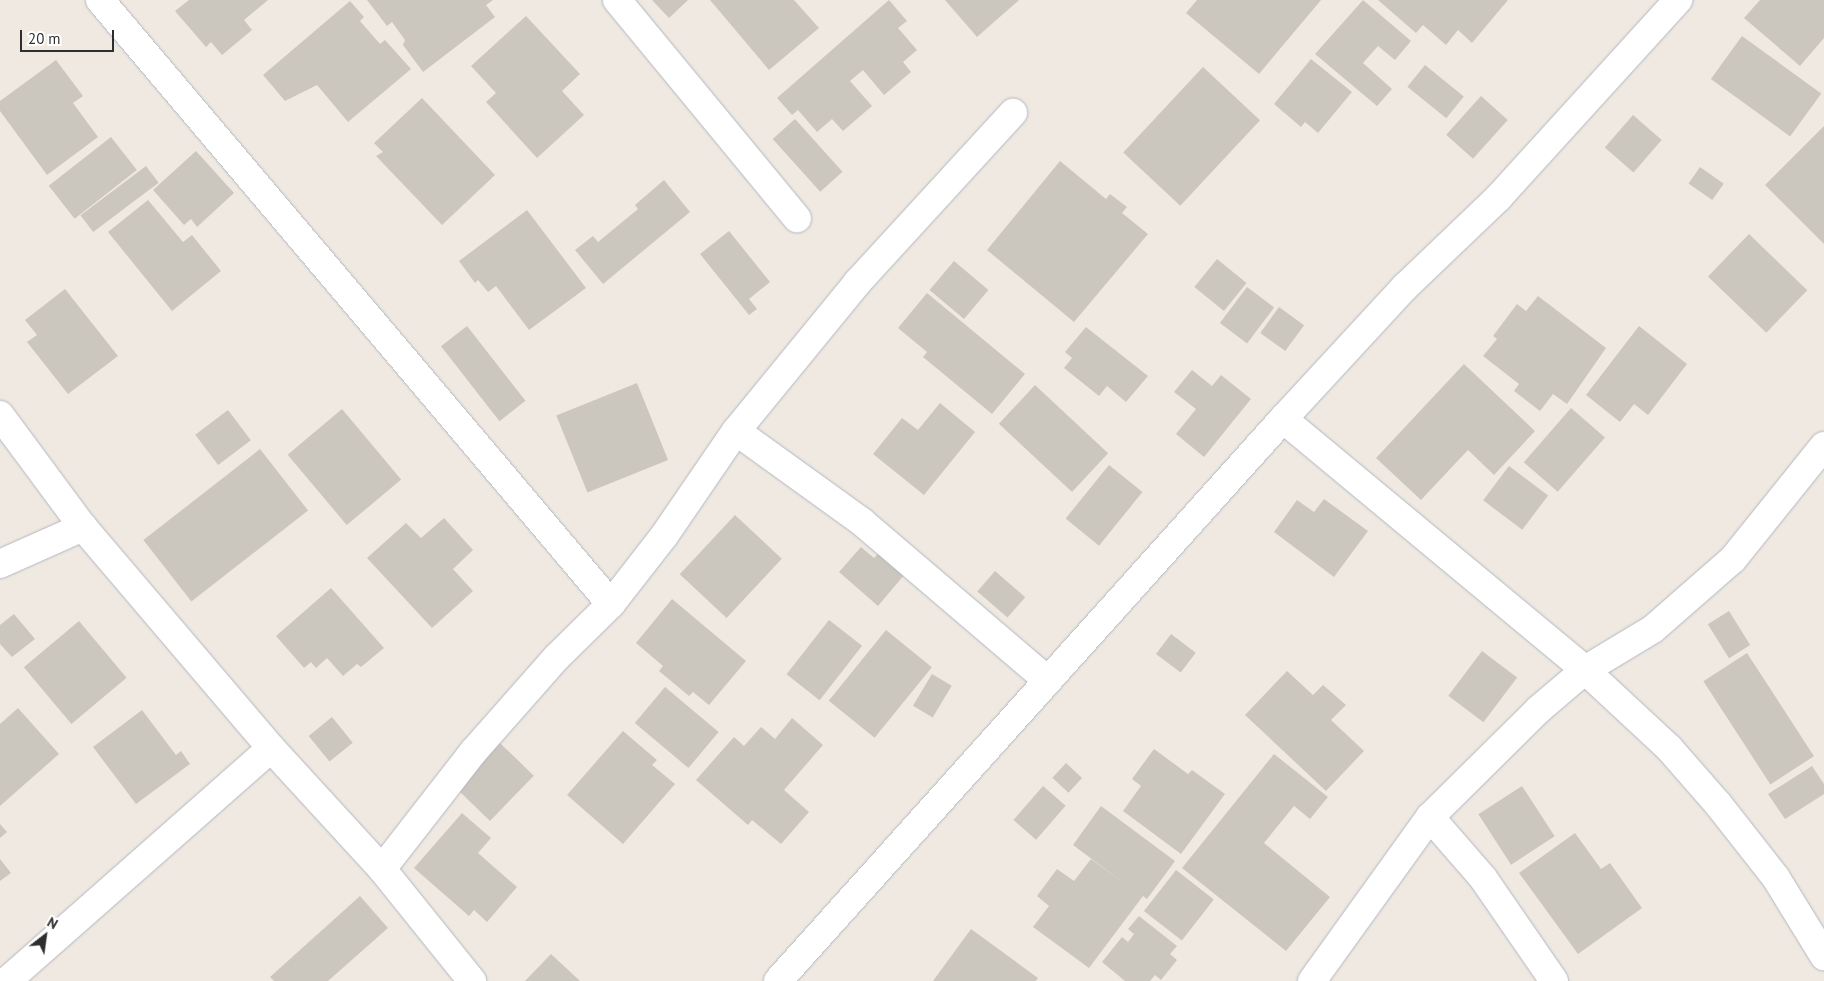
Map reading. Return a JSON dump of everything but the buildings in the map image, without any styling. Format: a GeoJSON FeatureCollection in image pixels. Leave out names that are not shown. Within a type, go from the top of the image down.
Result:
{"type":"FeatureCollection","features":[{"type":"Feature","properties":{"kind":"street"},"geometry":{"type":"LineString","coordinates":[[100,0],[611,604]]}},
{"type":"Feature","properties":{"kind":"street"},"geometry":{"type":"LineString","coordinates":[[617,0],[798,218]]}},
{"type":"Feature","properties":{"kind":"street"},"geometry":{"type":"LineString","coordinates":[[778,981],[1047,680],[1405,287],[1498,198],[1678,0]]}},
{"type":"Feature","properties":{"kind":"street"},"geometry":{"type":"LineString","coordinates":[[382,869],[474,751],[557,657],[611,604],[664,536],[736,431],[857,283],[1013,113]]}},
{"type":"Feature","properties":{"kind":"street"},"geometry":{"type":"LineString","coordinates":[[0,415],[83,527],[271,748],[382,869],[472,981]]}},
{"type":"Feature","properties":{"kind":"street"},"geometry":{"type":"LineString","coordinates":[[1284,419],[1585,670],[1669,748],[1718,804],[1776,878],[1824,956]]}},
{"type":"Feature","properties":{"kind":"street"},"geometry":{"type":"LineString","coordinates":[[736,431],[862,522],[1047,680]]}},
{"type":"Feature","properties":{"kind":"street"},"geometry":{"type":"LineString","coordinates":[[1312,981],[1430,817],[1538,710],[1585,670],[1653,629],[1733,559],[1824,446]]}},
{"type":"Feature","properties":{"kind":"street"},"geometry":{"type":"LineString","coordinates":[[0,564],[83,527]]}},
{"type":"Feature","properties":{"kind":"street"},"geometry":{"type":"LineString","coordinates":[[7,981],[271,748]]}},
{"type":"Feature","properties":{"kind":"street"},"geometry":{"type":"LineString","coordinates":[[1430,817],[1483,878],[1554,981]]}}]}
